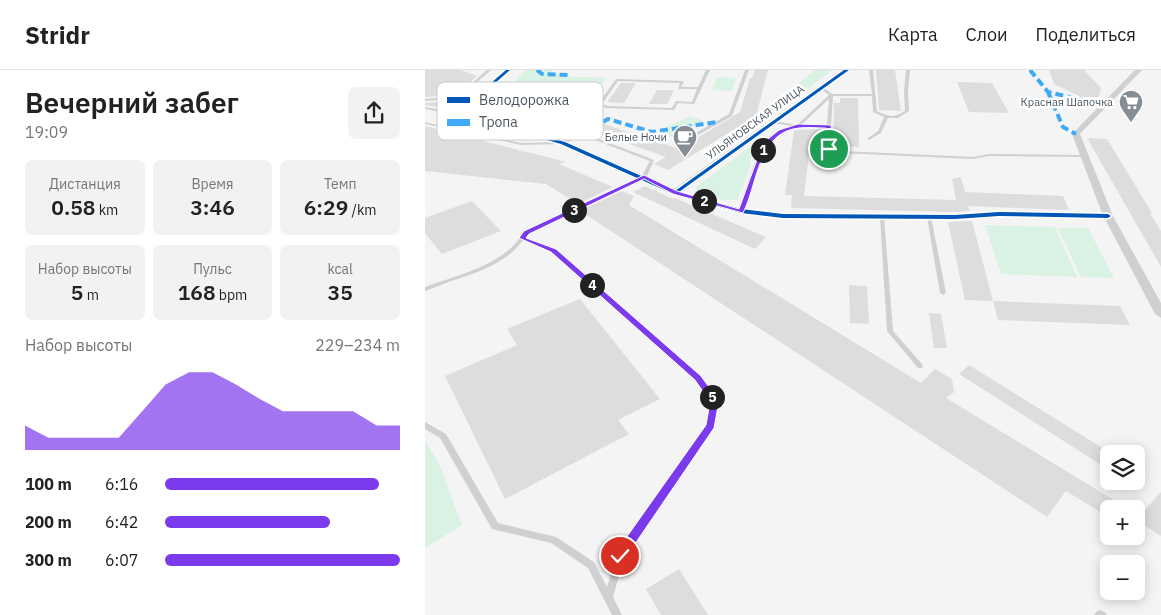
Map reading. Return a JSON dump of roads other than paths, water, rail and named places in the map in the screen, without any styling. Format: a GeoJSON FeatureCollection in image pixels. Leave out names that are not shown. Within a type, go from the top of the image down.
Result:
{"type":"FeatureCollection","features":[{"type":"Feature","properties":{"kind":"street"},"geometry":{"type":"LineString","coordinates":[[494,82],[508,70]]}},
{"type":"Feature","properties":{"kind":"street","name":"УЛЬЯНОВСКАЯ УЛИЦА"},"geometry":{"type":"LineString","coordinates":[[675,193],[847,70]]}},
{"type":"Feature","properties":{"kind":"street"},"geometry":{"type":"LineString","coordinates":[[1139,70],[1076,134],[1108,216],[1161,314]]}},
{"type":"Feature","properties":{"kind":"street"},"geometry":{"type":"LineString","coordinates":[[552,140],[644,177],[675,193],[741,212],[783,216],[929,217],[999,214],[1108,216]]}},
{"type":"Feature","properties":{"kind":"lane"},"geometry":{"type":"LineString","coordinates":[[475,82],[489,70]]}},
{"type":"Feature","properties":{"kind":"lane"},"geometry":{"type":"LineString","coordinates":[[603,106],[673,109],[677,102],[693,103],[708,70]]}},
{"type":"Feature","properties":{"kind":"lane"},"geometry":{"type":"LineString","coordinates":[[679,144],[731,114],[747,70]]}},
{"type":"Feature","properties":{"kind":"lane"},"geometry":{"type":"LineString","coordinates":[[871,70],[875,112],[886,117],[897,117],[907,111],[908,70]]}},
{"type":"Feature","properties":{"kind":"lane"},"geometry":{"type":"LineString","coordinates":[[603,100],[617,80],[682,82],[679,88],[700,88]]}},
{"type":"Feature","properties":{"kind":"lane"},"geometry":{"type":"LineString","coordinates":[[822,88],[831,95],[874,95]]}},
{"type":"Feature","properties":{"kind":"lane"},"geometry":{"type":"LineString","coordinates":[[741,212],[765,144],[781,131],[798,126],[831,95]]}},
{"type":"Feature","properties":{"kind":"lane"},"geometry":{"type":"LineString","coordinates":[[831,95],[829,149],[842,152],[973,158],[989,155],[1083,156]]}},
{"type":"Feature","properties":{"kind":"lane"},"geometry":{"type":"LineString","coordinates":[[869,139],[880,132],[886,117]]}},
{"type":"Feature","properties":{"kind":"lane"},"geometry":{"type":"LineString","coordinates":[[775,122],[798,126],[829,126]]}},
{"type":"Feature","properties":{"kind":"lane"},"geometry":{"type":"LineString","coordinates":[[502,140],[521,144],[563,143],[569,140]]}},
{"type":"Feature","properties":{"kind":"lane"},"geometry":{"type":"LineString","coordinates":[[425,288],[497,261],[519,245],[526,232],[644,177],[652,160],[598,140]]}},
{"type":"Feature","properties":{"kind":"lane"},"geometry":{"type":"LineString","coordinates":[[882,217],[890,331],[920,366]]}},
{"type":"Feature","properties":{"kind":"lane"},"geometry":{"type":"LineString","coordinates":[[929,217],[943,293]]}},
{"type":"Feature","properties":{"kind":"lane"},"geometry":{"type":"LineString","coordinates":[[523,238],[553,251],[698,378],[715,401],[710,426],[620,556],[608,598]]}},
{"type":"Feature","properties":{"kind":"lane"},"geometry":{"type":"LineString","coordinates":[[425,425],[443,436],[495,526],[553,540],[591,565],[617,615]]}},
{"type":"Feature","properties":{"kind":"place","name":"Красная Шапочка"},"geometry":{"type":"Point","coordinates":[1131,123]}},
{"type":"Feature","properties":{"kind":"place","name":"Белые Ночи"},"geometry":{"type":"Point","coordinates":[685,158]}}]}
